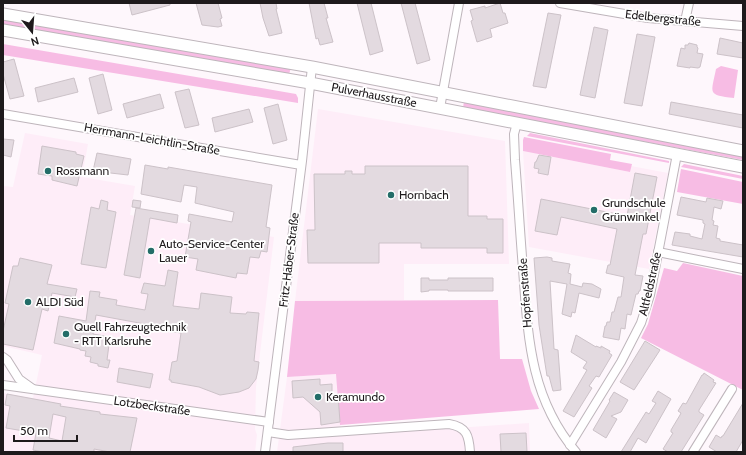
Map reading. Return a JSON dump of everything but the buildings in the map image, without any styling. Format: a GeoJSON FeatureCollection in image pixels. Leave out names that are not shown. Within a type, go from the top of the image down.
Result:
{"type":"FeatureCollection","features":[{"type":"Feature","properties":{"kind":"main road","name":"Pulverhausstraße"},"geometry":{"type":"LineString","coordinates":[[3,14],[312,67],[743,151]]}},
{"type":"Feature","properties":{"kind":"main road","name":"Pulverhausstraße"},"geometry":{"type":"LineString","coordinates":[[3,30],[310,83],[743,167]]}},
{"type":"Feature","properties":{"kind":"street"},"geometry":{"type":"LineString","coordinates":[[440,108],[444,93],[459,3]]}},
{"type":"Feature","properties":{"kind":"street","name":"Edelbergstraße"},"geometry":{"type":"LineString","coordinates":[[560,3],[586,6],[648,18],[743,26]]}},
{"type":"Feature","properties":{"kind":"street"},"geometry":{"type":"LineString","coordinates":[[685,21],[688,3]]}},
{"type":"Feature","properties":{"kind":"street","name":"Fritz-Haber-Straße"},"geometry":{"type":"LineString","coordinates":[[265,452],[312,67]]}},
{"type":"Feature","properties":{"kind":"street","name":"Herrmann-Leichtlin-Straße"},"geometry":{"type":"LineString","coordinates":[[3,114],[301,165]]}},
{"type":"Feature","properties":{"kind":"street","name":"Hopfenstraße"},"geometry":{"type":"LineString","coordinates":[[518,123],[514,134],[515,160],[527,324],[532,358],[540,392],[570,445],[576,452]]}},
{"type":"Feature","properties":{"kind":"street","name":"Altfeldstraße"},"geometry":{"type":"LineString","coordinates":[[570,445],[621,362],[641,323],[650,295],[678,154]]}},
{"type":"Feature","properties":{"kind":"street"},"geometry":{"type":"LineString","coordinates":[[658,252],[743,269]]}},
{"type":"Feature","properties":{"kind":"street","name":"Lotzbeckstraße"},"geometry":{"type":"LineString","coordinates":[[3,357],[7,360],[19,379],[35,390]]}},
{"type":"Feature","properties":{"kind":"street","name":"Lotzbeckstraße"},"geometry":{"type":"LineString","coordinates":[[3,386],[269,422]]}},
{"type":"Feature","properties":{"kind":"street"},"geometry":{"type":"LineString","coordinates":[[693,452],[732,388]]}},
{"type":"Feature","properties":{"kind":"street"},"geometry":{"type":"LineString","coordinates":[[268,432],[288,435],[449,424],[458,426],[465,431],[469,440],[470,452]]}},
{"type":"Feature","properties":{"kind":"shaded area"},"geometry":{"type":"Polygon","coordinates":[[[3,19],[291,68],[289,74],[3,26],[3,19]]]}},
{"type":"Feature","properties":{"kind":"shaded area"},"geometry":{"type":"Polygon","coordinates":[[[3,44],[296,94],[298,103],[3,55],[3,44]]]}},
{"type":"Feature","properties":{"kind":"shaded area"},"geometry":{"type":"Polygon","coordinates":[[[721,66],[738,70],[734,98],[719,96],[713,92],[712,88],[716,69],[721,66]]]}},
{"type":"Feature","properties":{"kind":"shaded area"},"geometry":{"type":"Polygon","coordinates":[[[464,101],[743,155],[743,160],[463,108],[464,101]]]}},
{"type":"Feature","properties":{"kind":"shaded area"},"geometry":{"type":"Polygon","coordinates":[[[318,109],[505,141],[509,264],[404,264],[404,300],[295,301],[318,109]]]}},
{"type":"Feature","properties":{"kind":"shaded area"},"geometry":{"type":"Polygon","coordinates":[[[25,133],[88,144],[82,177],[135,186],[130,215],[274,237],[256,387],[255,429],[257,435],[255,452],[3,452],[3,393],[33,398],[42,355],[3,346],[3,186],[13,187],[25,133]]]}},
{"type":"Feature","properties":{"kind":"shaded area"},"geometry":{"type":"Polygon","coordinates":[[[530,133],[669,161],[669,163],[527,136],[530,133]]]}},
{"type":"Feature","properties":{"kind":"shaded area"},"geometry":{"type":"Polygon","coordinates":[[[524,137],[611,154],[610,160],[632,164],[630,172],[523,151],[524,137]]]}},
{"type":"Feature","properties":{"kind":"shaded area","name":"Grundschule Grünwinkel"},"geometry":{"type":"Polygon","coordinates":[[[523,151],[630,172],[631,166],[668,173],[649,269],[529,247],[523,151]]]}},
{"type":"Feature","properties":{"kind":"shaded area"},"geometry":{"type":"Polygon","coordinates":[[[684,164],[743,176],[743,179],[681,167],[684,164]]]}},
{"type":"Feature","properties":{"kind":"shaded area"},"geometry":{"type":"Polygon","coordinates":[[[681,169],[743,182],[743,204],[677,192],[681,169]]]}},
{"type":"Feature","properties":{"kind":"shaded area"},"geometry":{"type":"Polygon","coordinates":[[[683,263],[743,276],[743,390],[641,338],[648,324],[664,268],[677,271],[683,263]]]}},
{"type":"Feature","properties":{"kind":"shaded area"},"geometry":{"type":"Polygon","coordinates":[[[498,300],[500,359],[522,359],[531,391],[539,409],[340,425],[336,374],[287,377],[295,301],[498,300]]]}},
{"type":"Feature","properties":{"kind":"shaded area"},"geometry":{"type":"Polygon","coordinates":[[[337,374],[341,436],[529,423],[530,452],[277,452],[287,377],[337,374]]]}},
{"type":"Feature","properties":{"kind":"place","name":"Rossmann"},"geometry":{"type":"Point","coordinates":[48,171]}},
{"type":"Feature","properties":{"kind":"place","name":"Hornbach"},"geometry":{"type":"Point","coordinates":[391,195]}},
{"type":"Feature","properties":{"kind":"place","name":"Grundschule Grünwinkel"},"geometry":{"type":"Point","coordinates":[594,210]}},
{"type":"Feature","properties":{"kind":"place","name":"Auto-Service-Center Lauer"},"geometry":{"type":"Point","coordinates":[151,251]}},
{"type":"Feature","properties":{"kind":"place","name":"ALDI Süd"},"geometry":{"type":"Point","coordinates":[28,302]}},
{"type":"Feature","properties":{"kind":"place","name":"Quell Fahrzeugtechnik - RTT Karlsruhe"},"geometry":{"type":"Point","coordinates":[66,334]}},
{"type":"Feature","properties":{"kind":"place","name":"Keramundo"},"geometry":{"type":"Point","coordinates":[318,397]}}]}
